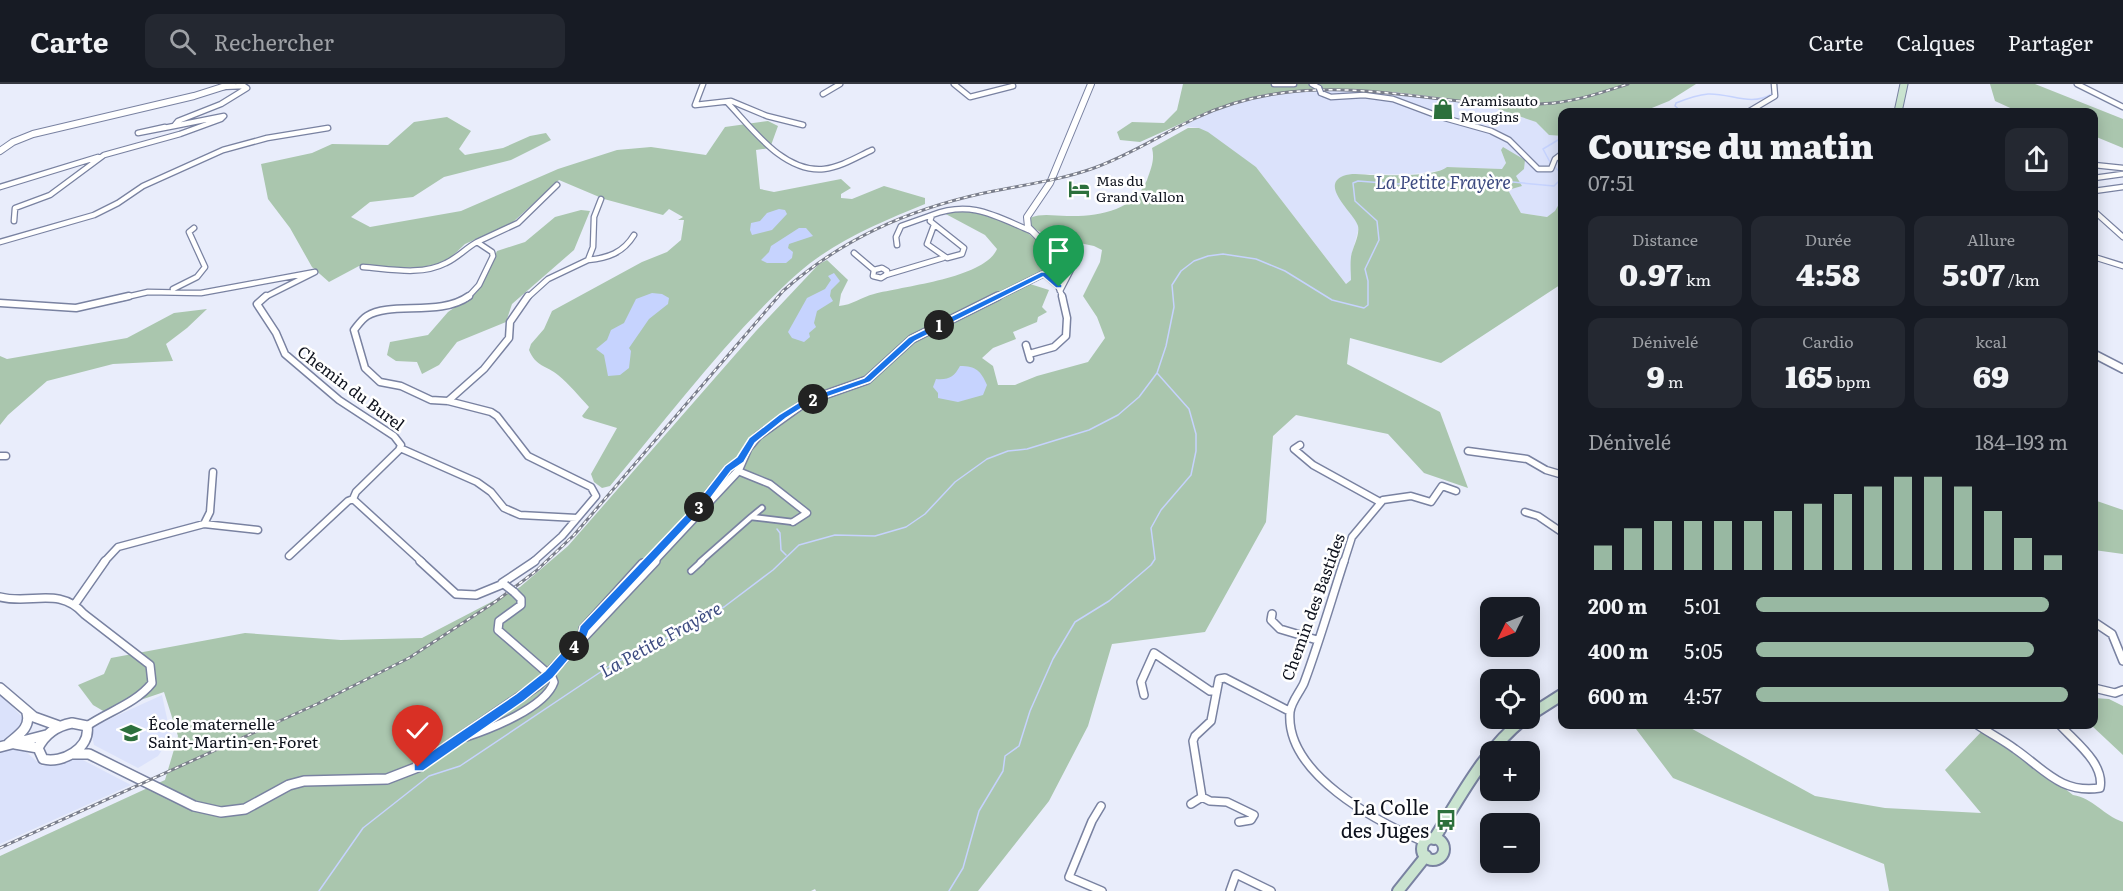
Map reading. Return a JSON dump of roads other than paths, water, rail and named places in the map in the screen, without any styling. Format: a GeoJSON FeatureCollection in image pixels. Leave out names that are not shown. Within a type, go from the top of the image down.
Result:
{"type":"FeatureCollection","features":[{"type":"Feature","properties":{"kind":"main road"},"geometry":{"type":"LineString","coordinates":[[1899,108],[1904,84]]}},
{"type":"Feature","properties":{"kind":"main road"},"geometry":{"type":"LineString","coordinates":[[1540,709],[1558,697]]}},
{"type":"Feature","properties":{"kind":"main road"},"geometry":{"type":"LineString","coordinates":[[1429,841],[1443,846],[1444,856],[1437,860],[1426,856],[1422,850],[1496,744],[1510,729]]}},
{"type":"Feature","properties":{"kind":"main road"},"geometry":{"type":"LineString","coordinates":[[1398,891],[1426,856]]}},
{"type":"Feature","properties":{"kind":"street"},"geometry":{"type":"LineString","coordinates":[[0,151],[13,142],[33,134],[232,84]]}},
{"type":"Feature","properties":{"kind":"street"},"geometry":{"type":"LineString","coordinates":[[703,84],[695,105],[738,103],[767,116],[803,125]]}},
{"type":"Feature","properties":{"kind":"street"},"geometry":{"type":"LineString","coordinates":[[824,94],[840,84]]}},
{"type":"Feature","properties":{"kind":"street"},"geometry":{"type":"LineString","coordinates":[[954,84],[970,97],[1013,86]]}},
{"type":"Feature","properties":{"kind":"street"},"geometry":{"type":"LineString","coordinates":[[726,478],[738,471],[752,440],[794,409],[807,401],[867,380],[912,339],[1044,274],[1054,263],[1054,253],[1026,223],[1027,217],[1050,183],[1091,84]]}},
{"type":"Feature","properties":{"kind":"street"},"geometry":{"type":"LineString","coordinates":[[1274,84],[1294,84]]}},
{"type":"Feature","properties":{"kind":"street"},"geometry":{"type":"LineString","coordinates":[[1312,84],[1327,97],[1362,95],[1402,100],[1444,118],[1500,134],[1511,141],[1532,166],[1546,171],[1558,157]]}},
{"type":"Feature","properties":{"kind":"street"},"geometry":{"type":"LineString","coordinates":[[1753,108],[1775,96],[1774,84]]}},
{"type":"Feature","properties":{"kind":"street"},"geometry":{"type":"LineString","coordinates":[[2077,84],[2123,107]]}},
{"type":"Feature","properties":{"kind":"street"},"geometry":{"type":"LineString","coordinates":[[174,126],[178,122],[221,104],[247,86],[221,87]]}},
{"type":"Feature","properties":{"kind":"street"},"geometry":{"type":"LineString","coordinates":[[728,102],[757,134],[797,166],[824,169],[872,150]]}},
{"type":"Feature","properties":{"kind":"street"},"geometry":{"type":"LineString","coordinates":[[0,187],[29,181],[58,168],[180,134],[224,116],[138,133],[165,127]]}},
{"type":"Feature","properties":{"kind":"street"},"geometry":{"type":"LineString","coordinates":[[0,242],[94,215],[118,203],[143,186],[223,150],[267,138],[328,129]]}},
{"type":"Feature","properties":{"kind":"street"},"geometry":{"type":"LineString","coordinates":[[14,220],[15,208],[50,195],[104,155]]}},
{"type":"Feature","properties":{"kind":"street"},"geometry":{"type":"LineString","coordinates":[[2098,165],[2123,168]]}},
{"type":"Feature","properties":{"kind":"street"},"geometry":{"type":"LineString","coordinates":[[2098,177],[2123,174]]}},
{"type":"Feature","properties":{"kind":"street"},"geometry":{"type":"LineString","coordinates":[[363,267],[418,270],[444,264],[477,242],[518,223],[557,185]]}},
{"type":"Feature","properties":{"kind":"street"},"geometry":{"type":"LineString","coordinates":[[2098,190],[2123,187]]}},
{"type":"Feature","properties":{"kind":"street"},"geometry":{"type":"LineString","coordinates":[[588,260],[595,237],[593,217],[602,199]]}},
{"type":"Feature","properties":{"kind":"street"},"geometry":{"type":"LineString","coordinates":[[897,245],[896,237],[901,226],[948,208],[960,206],[994,214],[1032,231]]}},
{"type":"Feature","properties":{"kind":"street"},"geometry":{"type":"LineString","coordinates":[[932,215],[930,221],[964,248],[962,254],[950,260],[927,244],[934,225]]}},
{"type":"Feature","properties":{"kind":"street"},"geometry":{"type":"LineString","coordinates":[[2098,215],[2123,237]]}},
{"type":"Feature","properties":{"kind":"street"},"geometry":{"type":"LineString","coordinates":[[1016,225],[1026,223]]}},
{"type":"Feature","properties":{"kind":"street"},"geometry":{"type":"LineString","coordinates":[[0,303],[75,308],[148,292],[170,291],[191,281],[206,267],[201,262],[197,242],[189,232],[194,228]]}},
{"type":"Feature","properties":{"kind":"street"},"geometry":{"type":"LineString","coordinates":[[448,401],[484,369],[509,338],[510,322],[524,300],[548,279],[588,260],[610,257],[621,252],[634,235]]}},
{"type":"Feature","properties":{"kind":"street"},"geometry":{"type":"LineString","coordinates":[[353,499],[456,594],[476,595],[503,584],[538,558],[562,536],[596,495],[591,487],[528,456],[497,416],[448,401],[431,400],[401,386],[380,382],[369,374],[354,330],[365,317],[376,312],[450,304],[467,298],[474,292],[493,256],[492,252],[477,242]]}},
{"type":"Feature","properties":{"kind":"street"},"geometry":{"type":"LineString","coordinates":[[854,253],[874,270],[885,269],[886,275],[944,258]]}},
{"type":"Feature","properties":{"kind":"street"},"geometry":{"type":"LineString","coordinates":[[1060,291],[1075,262],[1068,256],[1062,257]]}},
{"type":"Feature","properties":{"kind":"street"},"geometry":{"type":"LineString","coordinates":[[2098,258],[2123,266]]}},
{"type":"Feature","properties":{"kind":"street","name":"Chemin du Burel"},"geometry":{"type":"LineString","coordinates":[[170,291],[201,293],[315,272],[258,301],[257,304],[276,333],[285,354],[303,372],[339,400],[345,401],[364,418],[399,440],[400,448],[356,492],[353,499],[348,501],[289,556]]}},
{"type":"Feature","properties":{"kind":"street"},"geometry":{"type":"LineString","coordinates":[[1026,345],[1029,356],[1049,349],[1065,338],[1068,327],[1059,287],[1044,274]]}},
{"type":"Feature","properties":{"kind":"street"},"geometry":{"type":"LineString","coordinates":[[2098,356],[2123,369]]}},
{"type":"Feature","properties":{"kind":"street"},"geometry":{"type":"LineString","coordinates":[[1300,445],[1294,449],[1311,466],[1364,489],[1380,502],[1411,496],[1431,502],[1442,486],[1456,491]]}},
{"type":"Feature","properties":{"kind":"street"},"geometry":{"type":"LineString","coordinates":[[400,448],[477,482],[490,492],[504,508],[520,515],[577,518]]}},
{"type":"Feature","properties":{"kind":"street"},"geometry":{"type":"LineString","coordinates":[[1468,451],[1527,459],[1546,470],[1558,474]]}},
{"type":"Feature","properties":{"kind":"street"},"geometry":{"type":"LineString","coordinates":[[38,748],[43,759],[51,761],[72,754],[89,754],[194,806],[221,812],[245,808],[289,785],[312,779],[387,779],[418,767],[549,674],[702,512],[726,478],[728,469],[741,460]]}},
{"type":"Feature","properties":{"kind":"street"},"geometry":{"type":"LineString","coordinates":[[738,471],[770,484],[807,513],[793,522],[751,517]]}},
{"type":"Feature","properties":{"kind":"street"},"geometry":{"type":"LineString","coordinates":[[204,524],[209,517],[210,480],[213,472]]}},
{"type":"Feature","properties":{"kind":"street","name":"Chemin des Bastides"},"geometry":{"type":"LineString","coordinates":[[1289,711],[1297,692],[1303,685],[1352,537],[1380,502]]}},
{"type":"Feature","properties":{"kind":"street"},"geometry":{"type":"LineString","coordinates":[[691,571],[762,508]]}},
{"type":"Feature","properties":{"kind":"street"},"geometry":{"type":"LineString","coordinates":[[1525,512],[1538,516],[1558,530]]}},
{"type":"Feature","properties":{"kind":"street"},"geometry":{"type":"LineString","coordinates":[[75,604],[111,553],[118,547],[204,524],[258,530]]}},
{"type":"Feature","properties":{"kind":"street"},"geometry":{"type":"LineString","coordinates":[[503,584],[521,599],[521,605],[499,621],[498,630],[549,674]]}},
{"type":"Feature","properties":{"kind":"street"},"geometry":{"type":"LineString","coordinates":[[0,597],[8,599],[51,597],[75,604],[84,614],[150,665],[152,683],[139,698],[105,713],[87,726]]}},
{"type":"Feature","properties":{"kind":"street"},"geometry":{"type":"LineString","coordinates":[[1272,614],[1271,620],[1280,629],[1317,639]]}},
{"type":"Feature","properties":{"kind":"street"},"geometry":{"type":"LineString","coordinates":[[2098,625],[2112,634],[2123,661]]}},
{"type":"Feature","properties":{"kind":"street"},"geometry":{"type":"LineString","coordinates":[[1144,695],[1141,681],[1154,653],[1210,691],[1216,691]]}},
{"type":"Feature","properties":{"kind":"street"},"geometry":{"type":"LineString","coordinates":[[1202,797],[1193,741],[1195,736],[1211,721],[1219,680],[1226,678],[1289,711],[1289,726],[1296,747],[1305,760],[1333,788],[1377,819],[1429,841]]}},
{"type":"Feature","properties":{"kind":"street"},"geometry":{"type":"LineString","coordinates":[[0,688],[27,713],[47,725],[59,726],[79,722],[87,726]]}},
{"type":"Feature","properties":{"kind":"street"},"geometry":{"type":"LineString","coordinates":[[2098,689],[2115,693],[2123,690]]}},
{"type":"Feature","properties":{"kind":"street"},"geometry":{"type":"LineString","coordinates":[[7,746],[26,728],[29,721],[27,713]]}},
{"type":"Feature","properties":{"kind":"street"},"geometry":{"type":"LineString","coordinates":[[38,748],[48,734],[59,726]]}},
{"type":"Feature","properties":{"kind":"street"},"geometry":{"type":"LineString","coordinates":[[72,754],[84,743],[88,732],[87,726]]}},
{"type":"Feature","properties":{"kind":"street"},"geometry":{"type":"LineString","coordinates":[[1984,729],[2016,748],[2055,780],[2071,789],[2087,792],[2100,788],[2102,778],[2094,762],[2064,729]]}},
{"type":"Feature","properties":{"kind":"street"},"geometry":{"type":"LineString","coordinates":[[7,746],[48,734]]}},
{"type":"Feature","properties":{"kind":"street"},"geometry":{"type":"LineString","coordinates":[[84,743],[89,754]]}},
{"type":"Feature","properties":{"kind":"street"},"geometry":{"type":"LineString","coordinates":[[7,746],[38,748]]}},
{"type":"Feature","properties":{"kind":"street"},"geometry":{"type":"LineString","coordinates":[[1191,804],[1202,797]]}},
{"type":"Feature","properties":{"kind":"street"},"geometry":{"type":"LineString","coordinates":[[1202,797],[1210,801],[1218,800],[1228,803],[1254,815],[1251,820],[1239,822]]}},
{"type":"Feature","properties":{"kind":"street"},"geometry":{"type":"LineString","coordinates":[[1101,806],[1092,821],[1069,877],[1102,891]]}},
{"type":"Feature","properties":{"kind":"street"},"geometry":{"type":"LineString","coordinates":[[1230,891],[1236,874],[1270,891]]}},
{"type":"Feature","properties":{"kind":"water"},"geometry":{"type":"Polygon","coordinates":[[[779,209],[785,210],[787,214],[772,230],[752,235],[751,223],[760,221],[767,213],[779,209]]]}},
{"type":"Feature","properties":{"kind":"water"},"geometry":{"type":"Polygon","coordinates":[[[799,228],[806,228],[813,236],[789,244],[788,248],[793,252],[792,258],[786,263],[767,263],[761,260],[769,252],[771,246],[799,228]]]}},
{"type":"Feature","properties":{"kind":"water"},"geometry":{"type":"Polygon","coordinates":[[[834,273],[840,281],[831,290],[830,296],[833,301],[817,311],[814,323],[816,327],[809,333],[810,337],[804,342],[792,338],[788,332],[807,298],[825,289],[831,280],[828,276],[834,273]]]}},
{"type":"Feature","properties":{"kind":"water"},"geometry":{"type":"Polygon","coordinates":[[[652,293],[662,294],[669,298],[668,304],[649,319],[629,348],[631,351],[629,368],[620,375],[608,376],[604,355],[596,349],[607,340],[611,330],[624,323],[636,299],[652,293]]]}},
{"type":"Feature","properties":{"kind":"water"},"geometry":{"type":"Polygon","coordinates":[[[960,366],[974,368],[980,373],[987,385],[983,395],[958,402],[938,398],[938,393],[933,387],[936,379],[951,377],[960,366]]]}},
{"type":"Feature","properties":{"kind":"waterway","name":"La Petite Frayère"},"geometry":{"type":"LineString","coordinates":[[1677,108],[1676,103],[1700,95],[1716,94],[1740,99],[1756,99],[1772,94]]}},
{"type":"Feature","properties":{"kind":"waterway","name":"La Petite Frayère"},"geometry":{"type":"LineString","coordinates":[[1558,140],[1543,149],[1551,164],[1558,170]]}},
{"type":"Feature","properties":{"kind":"waterway","name":"La Petite Frayère"},"geometry":{"type":"LineString","coordinates":[[1157,373],[1166,346],[1174,307],[1172,285],[1181,271],[1194,261],[1208,256],[1223,254],[1256,259],[1285,271],[1332,300],[1364,308],[1368,305],[1368,281],[1365,269],[1379,240],[1377,221],[1355,201],[1353,183],[1358,181],[1396,184],[1491,180],[1554,186],[1558,182]]}},
{"type":"Feature","properties":{"kind":"waterway","name":"La Petite Frayère"},"geometry":{"type":"LineString","coordinates":[[319,891],[363,828],[429,776],[460,766],[614,663],[644,650],[724,607],[773,570],[799,545],[835,535],[875,536],[906,527],[925,514],[955,482],[987,459],[1008,451],[1027,449],[1089,430],[1118,415],[1139,397],[1157,373]]}},
{"type":"Feature","properties":{"kind":"waterway"},"geometry":{"type":"LineString","coordinates":[[949,891],[963,868],[979,811],[1003,771],[1005,756],[1019,746],[1030,711],[1053,659],[1075,622],[1109,601],[1151,565],[1155,559],[1151,528],[1161,510],[1191,475],[1196,451],[1196,434],[1189,409],[1157,373]]}},
{"type":"Feature","properties":{"kind":"waterway"},"geometry":{"type":"LineString","coordinates":[[777,529],[780,533],[781,550],[786,555]]}},
{"type":"Feature","properties":{"kind":"railway"},"geometry":{"type":"LineString","coordinates":[[0,848],[317,704],[409,658],[495,602],[536,571],[574,535],[783,291],[828,256],[877,229],[928,208],[956,200],[1053,180],[1094,168],[1210,112],[1241,101],[1272,95],[1303,91],[1348,90],[1465,102],[1524,105],[1573,100],[1628,84]]}},
{"type":"Feature","properties":{"kind":"place","name":"Aramisauto Mougins"},"geometry":{"type":"Point","coordinates":[1443,109]}},
{"type":"Feature","properties":{"kind":"place","name":"Mas du Grand Vallon"},"geometry":{"type":"Point","coordinates":[1079,189]}},
{"type":"Feature","properties":{"kind":"place","name":"École maternelle Saint-Martin-en-Foret"},"geometry":{"type":"Point","coordinates":[131,733]}},
{"type":"Feature","properties":{"kind":"place","name":"La Colle des Juges"},"geometry":{"type":"Point","coordinates":[1446,820]}}]}
